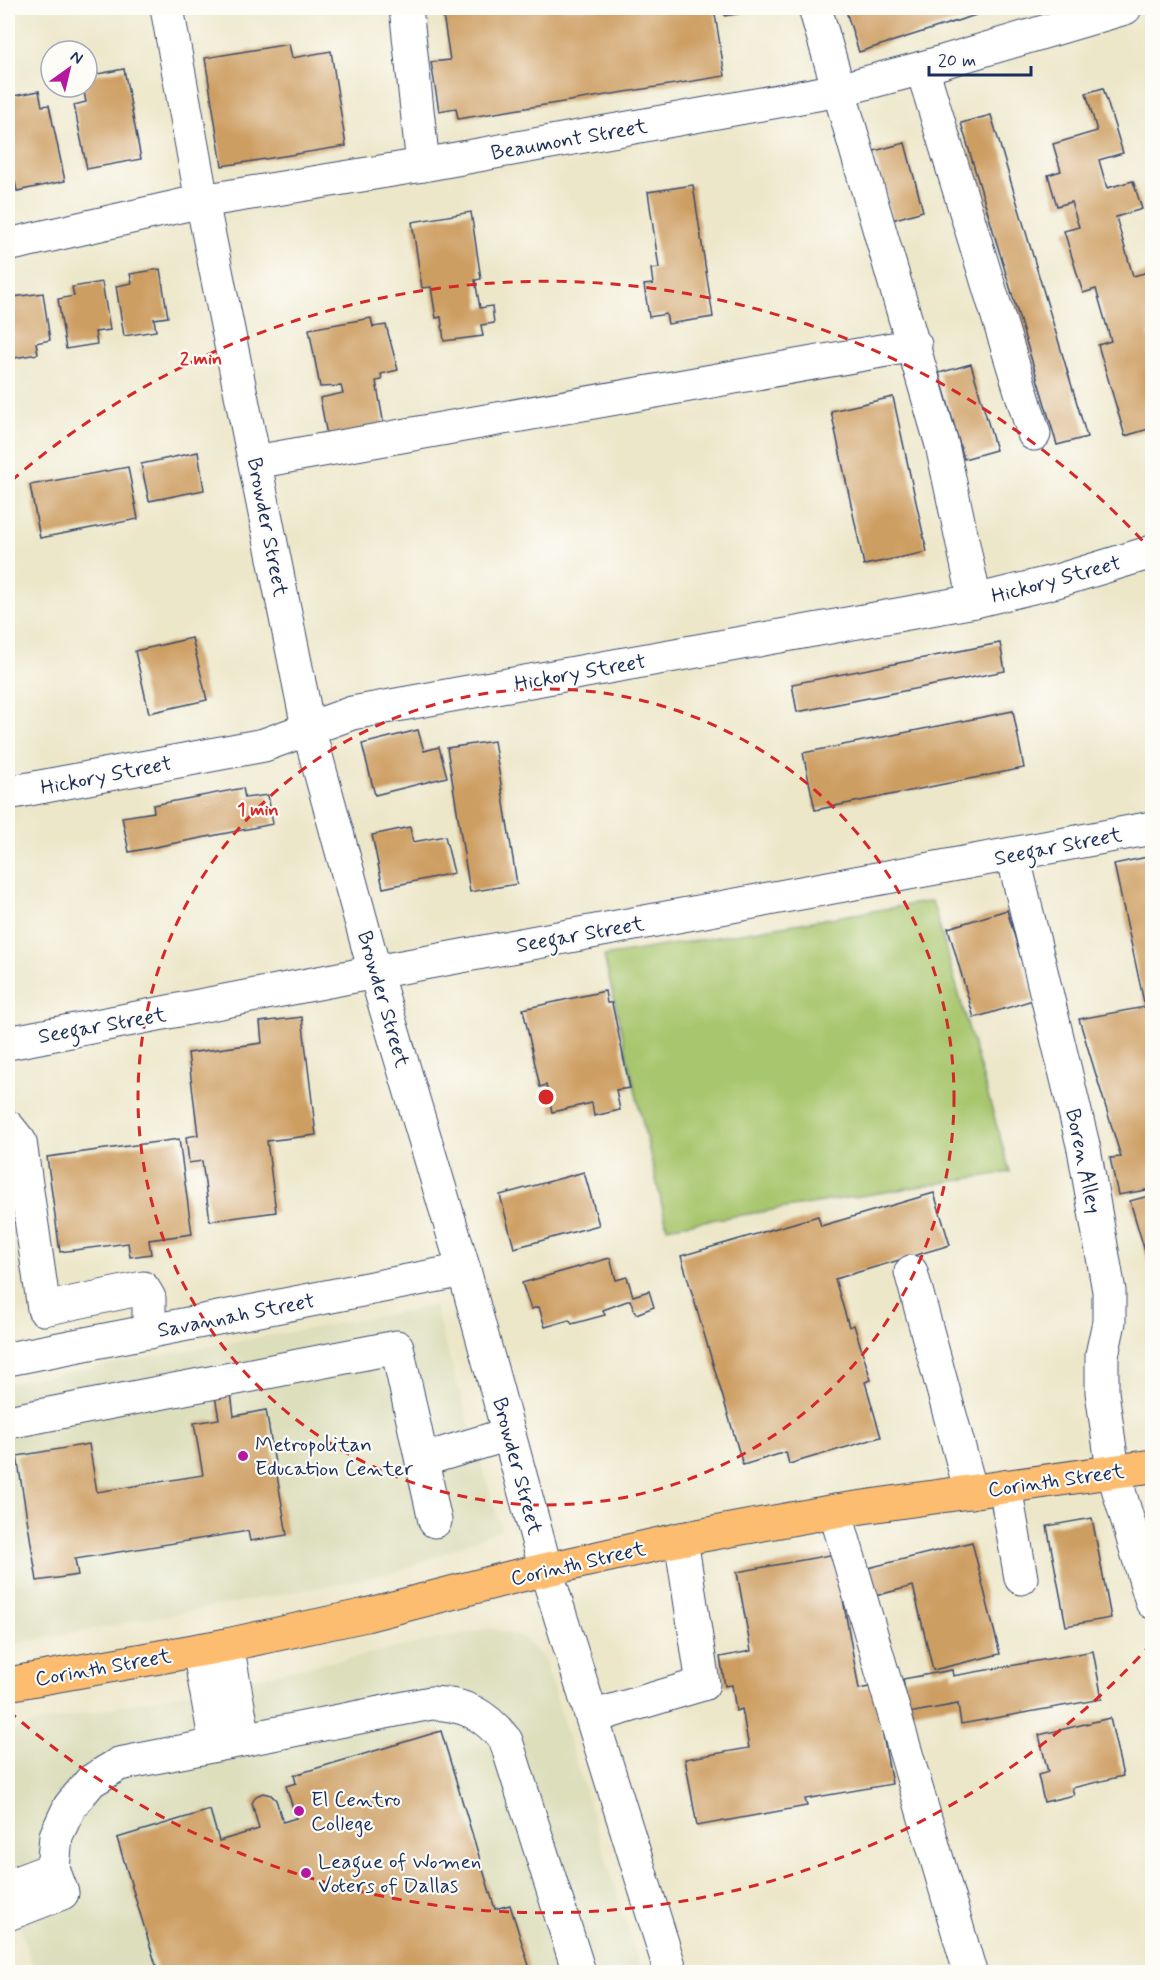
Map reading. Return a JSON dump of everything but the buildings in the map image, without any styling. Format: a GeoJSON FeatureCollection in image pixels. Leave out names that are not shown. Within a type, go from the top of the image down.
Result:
{"type":"FeatureCollection","features":[{"type":"Feature","properties":{"kind":"main road","name":"Corinth Street"},"geometry":{"type":"LineString","coordinates":[[8,1684],[213,1647],[366,1615],[681,1539],[835,1511],[1152,1466]]}},
{"type":"Feature","properties":{"kind":"street","name":"Browder Street"},"geometry":{"type":"LineString","coordinates":[[167,8],[202,201],[308,727],[375,972],[464,1270],[546,1570],[671,1972]]}},
{"type":"Feature","properties":{"kind":"street"},"geometry":{"type":"LineString","coordinates":[[406,8],[423,165]]}},
{"type":"Feature","properties":{"kind":"street"},"geometry":{"type":"LineString","coordinates":[[815,8],[915,345],[942,445],[975,601]]}},
{"type":"Feature","properties":{"kind":"street","name":"Beaumont Street"},"geometry":{"type":"LineString","coordinates":[[8,245],[202,201],[423,165],[839,90],[1125,8]]}},
{"type":"Feature","properties":{"kind":"street"},"geometry":{"type":"LineString","coordinates":[[922,68],[1034,434]]}},
{"type":"Feature","properties":{"kind":"street"},"geometry":{"type":"LineString","coordinates":[[255,462],[915,345]]}},
{"type":"Feature","properties":{"kind":"street","name":"Hickory Street"},"geometry":{"type":"LineString","coordinates":[[8,793],[264,745],[308,727],[352,713],[975,601],[1057,581],[1152,552]]}},
{"type":"Feature","properties":{"kind":"street","name":"Seegar Street"},"geometry":{"type":"LineString","coordinates":[[8,1043],[375,972],[1152,828]]}},
{"type":"Feature","properties":{"kind":"street","name":"Boren Alley"},"geometry":{"type":"LineString","coordinates":[[1013,855],[1084,1149],[1109,1291],[1109,1322],[1101,1355],[1102,1392],[1113,1471],[1152,1602]]}},
{"type":"Feature","properties":{"kind":"street"},"geometry":{"type":"LineString","coordinates":[[8,1127],[20,1142],[44,1309],[143,1288],[149,1298],[149,1332]]}},
{"type":"Feature","properties":{"kind":"street","name":"Savannah Street"},"geometry":{"type":"LineString","coordinates":[[8,1359],[464,1270]]}},
{"type":"Feature","properties":{"kind":"street"},"geometry":{"type":"LineString","coordinates":[[911,1272],[970,1492]]}},
{"type":"Feature","properties":{"kind":"street"},"geometry":{"type":"LineString","coordinates":[[8,1422],[397,1347],[435,1521]]}},
{"type":"Feature","properties":{"kind":"street"},"geometry":{"type":"LineString","coordinates":[[422,1460],[509,1434]]}},
{"type":"Feature","properties":{"kind":"street"},"geometry":{"type":"LineString","coordinates":[[1005,1486],[1021,1578]]}},
{"type":"Feature","properties":{"kind":"street"},"geometry":{"type":"LineString","coordinates":[[835,1511],[970,1972]]}},
{"type":"Feature","properties":{"kind":"street"},"geometry":{"type":"LineString","coordinates":[[592,1717],[703,1684],[681,1539]]}},
{"type":"Feature","properties":{"kind":"street"},"geometry":{"type":"LineString","coordinates":[[213,1647],[230,1742]]}},
{"type":"Feature","properties":{"kind":"street"},"geometry":{"type":"LineString","coordinates":[[58,1881],[56,1836],[70,1806],[91,1781],[119,1764],[431,1703],[453,1704],[474,1710],[493,1724],[506,1741],[579,1972]]}},
{"type":"Feature","properties":{"kind":"street"},"geometry":{"type":"LineString","coordinates":[[8,1886],[58,1881]]}},
{"type":"Feature","properties":{"kind":"street"},"geometry":{"type":"LineString","coordinates":[[8,1914],[58,1881]]}},
{"type":"Feature","properties":{"kind":"shaded area","name":"Metropolitan Education Center"},"geometry":{"type":"Polygon","coordinates":[[[434,1306],[501,1529],[395,1573],[8,1645],[8,1383],[434,1306]]]}},
{"type":"Feature","properties":{"kind":"shaded area","name":"El Centro College"},"geometry":{"type":"Polygon","coordinates":[[[491,1628],[522,1637],[544,1658],[641,1972],[34,1972],[8,1885],[8,1736],[17,1728],[491,1628]]]}},
{"type":"Feature","properties":{"kind":"green space"},"geometry":{"type":"Polygon","coordinates":[[[932,901],[1010,1172],[667,1227],[604,956],[932,901]]]}},
{"type":"Feature","properties":{"kind":"place","name":"Metropolitan Education Center"},"geometry":{"type":"Point","coordinates":[243,1456]}},
{"type":"Feature","properties":{"kind":"place","name":"El Centro College"},"geometry":{"type":"Point","coordinates":[299,1811]}},
{"type":"Feature","properties":{"kind":"place","name":"League of Women Voters of Dallas"},"geometry":{"type":"Point","coordinates":[306,1873]}}]}
